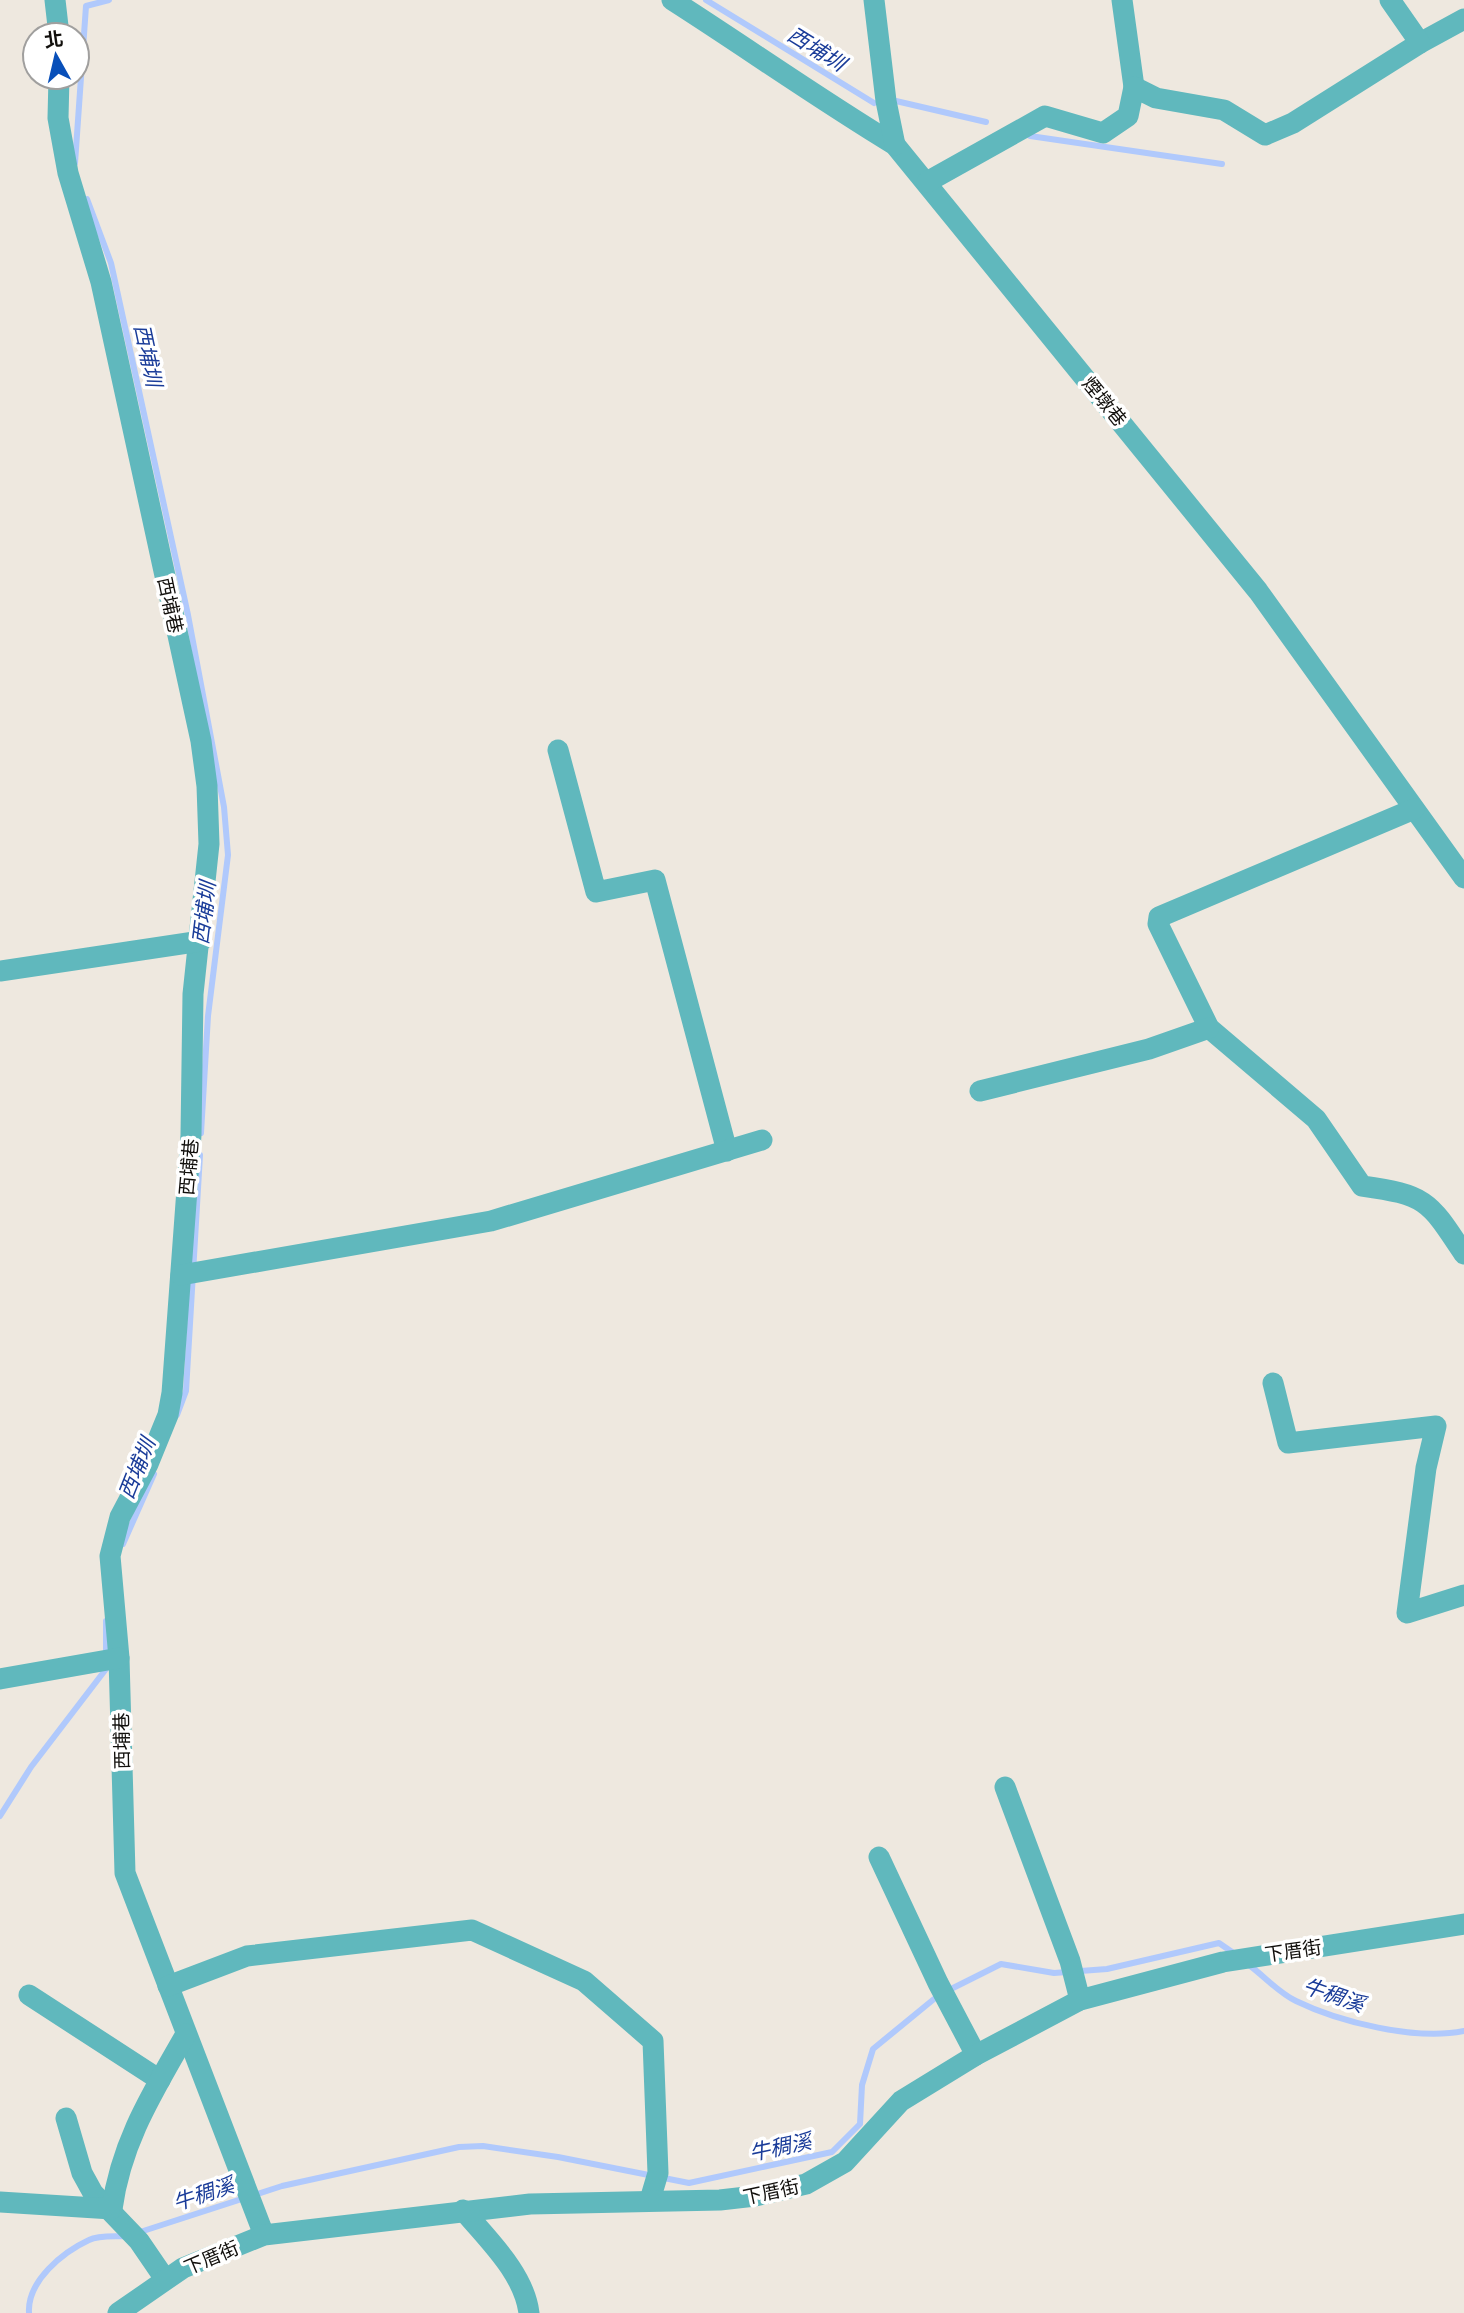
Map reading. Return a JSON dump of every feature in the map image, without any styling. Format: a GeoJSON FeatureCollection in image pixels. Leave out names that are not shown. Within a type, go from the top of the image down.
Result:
{"type":"FeatureCollection","features":[{"type":"Feature","properties":{"kind":"street"},"geometry":{"type":"LineString","coordinates":[[55,0],[57,21]]}},
{"type":"Feature","properties":{"kind":"street","name":"煙墩巷"},"geometry":{"type":"LineString","coordinates":[[672,0],[759,55],[820,100],[895,145],[1258,591],[1464,878]]}},
{"type":"Feature","properties":{"kind":"street"},"geometry":{"type":"LineString","coordinates":[[874,0],[886,101],[895,145]]}},
{"type":"Feature","properties":{"kind":"street"},"geometry":{"type":"LineString","coordinates":[[927,182],[1045,116],[1103,133],[1128,116],[1134,87],[1122,0]]}},
{"type":"Feature","properties":{"kind":"street"},"geometry":{"type":"LineString","coordinates":[[1390,0],[1420,44]]}},
{"type":"Feature","properties":{"kind":"street"},"geometry":{"type":"LineString","coordinates":[[1134,87],[1156,99],[1224,110],[1265,135],[1293,123],[1464,19]]}},
{"type":"Feature","properties":{"kind":"street","name":"西埔巷"},"geometry":{"type":"LineString","coordinates":[[59,91],[58,118],[68,173],[101,282],[201,741],[209,844],[201,941],[193,994],[195,1048],[181,1275],[168,1415],[148,1464],[120,1517],[110,1556],[119,1658],[125,1872],[232,2158],[261,2227]]}},
{"type":"Feature","properties":{"kind":"street"},"geometry":{"type":"LineString","coordinates":[[558,750],[596,892],[655,880],[727,1151]]}},
{"type":"Feature","properties":{"kind":"street"},"geometry":{"type":"LineString","coordinates":[[1414,809],[1159,917],[1158,924],[1209,1028],[1316,1119],[1362,1186],[1406,1192],[1436,1211],[1464,1254]]}},
{"type":"Feature","properties":{"kind":"street"},"geometry":{"type":"LineString","coordinates":[[0,971],[201,941]]}},
{"type":"Feature","properties":{"kind":"street"},"geometry":{"type":"LineString","coordinates":[[980,1091],[1149,1049],[1209,1028]]}},
{"type":"Feature","properties":{"kind":"street"},"geometry":{"type":"LineString","coordinates":[[181,1275],[491,1221],[762,1139]]}},
{"type":"Feature","properties":{"kind":"street"},"geometry":{"type":"LineString","coordinates":[[1273,1383],[1288,1443],[1436,1426],[1426,1468],[1407,1613],[1464,1595]]}},
{"type":"Feature","properties":{"kind":"street"},"geometry":{"type":"LineString","coordinates":[[0,1679],[119,1658]]}},
{"type":"Feature","properties":{"kind":"street"},"geometry":{"type":"LineString","coordinates":[[1005,1787],[1070,1961],[1080,2000]]}},
{"type":"Feature","properties":{"kind":"street"},"geometry":{"type":"LineString","coordinates":[[879,1857],[937,1983],[976,2055]]}},
{"type":"Feature","properties":{"kind":"street","name":"下厝街"},"geometry":{"type":"LineString","coordinates":[[118,2313],[164,2278],[261,2227],[530,2204],[654,2187],[744,2197],[806,2184],[845,2162],[901,2101],[976,2055],[1080,2000],[1257,1955],[1464,1924]]}},
{"type":"Feature","properties":{"kind":"street"},"geometry":{"type":"LineString","coordinates":[[168,1986],[247,1956],[472,1930],[584,1981],[653,2041],[654,2187]]}},
{"type":"Feature","properties":{"kind":"street"},"geometry":{"type":"LineString","coordinates":[[29,1995],[160,2080]]}},
{"type":"Feature","properties":{"kind":"street"},"geometry":{"type":"LineString","coordinates":[[112,2210],[116,2177],[132,2129],[186,2034]]}},
{"type":"Feature","properties":{"kind":"street"},"geometry":{"type":"LineString","coordinates":[[66,2118],[82,2173],[93,2193],[134,2236],[164,2278]]}},
{"type":"Feature","properties":{"kind":"street"},"geometry":{"type":"LineString","coordinates":[[0,2202],[112,2210]]}},
{"type":"Feature","properties":{"kind":"street"},"geometry":{"type":"LineString","coordinates":[[463,2210],[508,2264],[527,2300],[529,2313]]}},
{"type":"Feature","properties":{"kind":"waterway","name":"西埔圳"},"geometry":{"type":"LineString","coordinates":[[75,163],[86,6],[109,0]]}},
{"type":"Feature","properties":{"kind":"waterway","name":"西埔圳"},"geometry":{"type":"LineString","coordinates":[[706,0],[874,103]]}},
{"type":"Feature","properties":{"kind":"waterway","name":"西埔圳"},"geometry":{"type":"LineString","coordinates":[[896,101],[986,122]]}},
{"type":"Feature","properties":{"kind":"waterway","name":"西埔圳"},"geometry":{"type":"LineString","coordinates":[[1030,136],[1222,164]]}},
{"type":"Feature","properties":{"kind":"waterway","name":"西埔圳"},"geometry":{"type":"LineString","coordinates":[[87,199],[111,263],[188,615],[224,807],[228,855],[208,1016],[201,1133]]}},
{"type":"Feature","properties":{"kind":"waterway","name":"西埔圳"},"geometry":{"type":"LineString","coordinates":[[177,1415],[186,1391],[200,1155]]}},
{"type":"Feature","properties":{"kind":"waterway","name":"西埔圳"},"geometry":{"type":"LineString","coordinates":[[123,1544],[154,1474]]}},
{"type":"Feature","properties":{"kind":"waterway","name":"西埔圳"},"geometry":{"type":"LineString","coordinates":[[0,1816],[31,1767],[106,1669],[106,1621]]}},
{"type":"Feature","properties":{"kind":"waterway","name":"牛稠溪"},"geometry":{"type":"LineString","coordinates":[[137,2233],[282,2186],[459,2147],[483,2146],[558,2157],[689,2183],[832,2152],[860,2124],[862,2085],[873,2049],[934,1999],[1001,1964],[1054,1973],[1107,1969],[1219,1943],[1235,1954]]}},
{"type":"Feature","properties":{"kind":"waterway","name":"牛稠溪"},"geometry":{"type":"LineString","coordinates":[[1249,1965],[1290,1998],[1334,2016],[1401,2031],[1464,2031]]}},
{"type":"Feature","properties":{"kind":"waterway","name":"牛稠溪"},"geometry":{"type":"LineString","coordinates":[[29,2313],[30,2301],[40,2279],[68,2252],[93,2238],[127,2236]]}}]}
